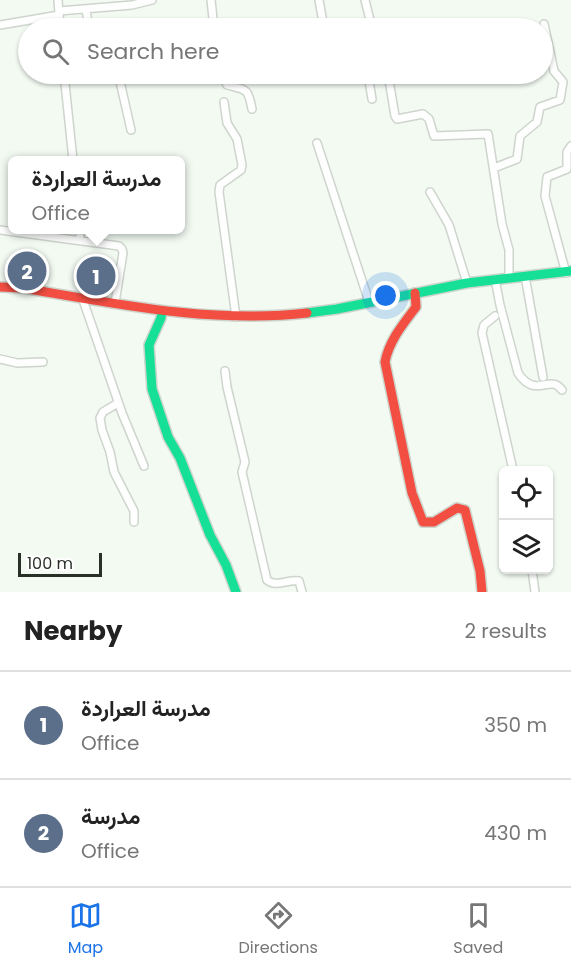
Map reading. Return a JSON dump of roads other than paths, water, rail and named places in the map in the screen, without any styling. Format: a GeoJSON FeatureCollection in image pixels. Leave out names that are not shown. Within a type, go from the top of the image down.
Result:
{"type":"FeatureCollection","features":[{"type":"Feature","properties":{"kind":"street"},"geometry":{"type":"LineString","coordinates":[[58,0],[59,18]]}},
{"type":"Feature","properties":{"kind":"street"},"geometry":{"type":"LineString","coordinates":[[34,18],[132,5],[152,0]]}},
{"type":"Feature","properties":{"kind":"street"},"geometry":{"type":"LineString","coordinates":[[211,0],[213,18]]}},
{"type":"Feature","properties":{"kind":"street"},"geometry":{"type":"LineString","coordinates":[[319,0],[322,18]]}},
{"type":"Feature","properties":{"kind":"street"},"geometry":{"type":"LineString","coordinates":[[365,0],[370,18]]}},
{"type":"Feature","properties":{"kind":"street"},"geometry":{"type":"LineString","coordinates":[[86,10],[87,18]]}},
{"type":"Feature","properties":{"kind":"street"},"geometry":{"type":"LineString","coordinates":[[0,25],[18,21]]}},
{"type":"Feature","properties":{"kind":"street"},"geometry":{"type":"LineString","coordinates":[[494,168],[517,159],[520,136],[522,132],[537,122],[540,107],[560,100],[563,82],[553,66]]}},
{"type":"Feature","properties":{"kind":"street"},"geometry":{"type":"LineString","coordinates":[[65,84],[73,156]]}},
{"type":"Feature","properties":{"kind":"street"},"geometry":{"type":"LineString","coordinates":[[121,84],[131,130]]}},
{"type":"Feature","properties":{"kind":"street"},"geometry":{"type":"LineString","coordinates":[[227,84],[244,88],[252,109]]}},
{"type":"Feature","properties":{"kind":"street"},"geometry":{"type":"LineString","coordinates":[[370,84],[372,99]]}},
{"type":"Feature","properties":{"kind":"street"},"geometry":{"type":"LineString","coordinates":[[390,84],[397,119],[423,114],[429,119],[434,136],[488,134],[502,224],[509,250],[510,277]]}},
{"type":"Feature","properties":{"kind":"street"},"geometry":{"type":"LineString","coordinates":[[224,102],[227,123],[237,138],[242,165],[241,170],[220,185],[219,192],[236,317]]}},
{"type":"Feature","properties":{"kind":"street"},"geometry":{"type":"LineString","coordinates":[[317,142],[369,302]]}},
{"type":"Feature","properties":{"kind":"street"},"geometry":{"type":"LineString","coordinates":[[0,287],[23,288],[162,311],[236,317],[279,316],[337,309],[467,283],[570,272],[545,196],[547,177],[567,169],[567,152],[571,146]]}},
{"type":"Feature","properties":{"kind":"street"},"geometry":{"type":"LineString","coordinates":[[430,192],[449,225],[467,283]]}},
{"type":"Feature","properties":{"kind":"street"},"geometry":{"type":"LineString","coordinates":[[29,234],[114,245],[122,249],[116,303]]}},
{"type":"Feature","properties":{"kind":"street"},"geometry":{"type":"LineString","coordinates":[[80,234],[80,241]]}},
{"type":"Feature","properties":{"kind":"street"},"geometry":{"type":"LineString","coordinates":[[525,276],[543,377]]}},
{"type":"Feature","properties":{"kind":"street"},"geometry":{"type":"LineString","coordinates":[[495,279],[518,373],[524,382],[533,386],[554,384],[562,390]]}},
{"type":"Feature","properties":{"kind":"street"},"geometry":{"type":"LineString","coordinates":[[415,293],[416,307],[399,329],[385,357],[403,455],[412,493],[423,522],[434,522],[457,508],[465,510],[480,572],[482,592]]}},
{"type":"Feature","properties":{"kind":"street"},"geometry":{"type":"LineString","coordinates":[[82,297],[118,403],[144,466]]}},
{"type":"Feature","properties":{"kind":"street"},"geometry":{"type":"LineString","coordinates":[[162,311],[149,345],[152,389],[168,437],[180,458],[210,535],[226,565],[236,592]]}},
{"type":"Feature","properties":{"kind":"street"},"geometry":{"type":"LineString","coordinates":[[495,316],[484,325],[482,333],[512,466]]}},
{"type":"Feature","properties":{"kind":"street"},"geometry":{"type":"LineString","coordinates":[[0,359],[17,363],[43,362]]}},
{"type":"Feature","properties":{"kind":"street"},"geometry":{"type":"LineString","coordinates":[[225,371],[245,462],[242,472],[267,580],[275,584],[298,581],[302,592]]}},
{"type":"Feature","properties":{"kind":"street"},"geometry":{"type":"LineString","coordinates":[[118,403],[103,412],[100,424],[114,472],[134,511],[134,522]]}},
{"type":"Feature","properties":{"kind":"street"},"geometry":{"type":"LineString","coordinates":[[532,574],[535,592]]}},
{"type":"Feature","properties":{"kind":"place","name":"مدرسة"},"geometry":{"type":"Point","coordinates":[27,271]}},
{"type":"Feature","properties":{"kind":"place","name":"مدرسة العراردة"},"geometry":{"type":"Point","coordinates":[96,276]}}]}
